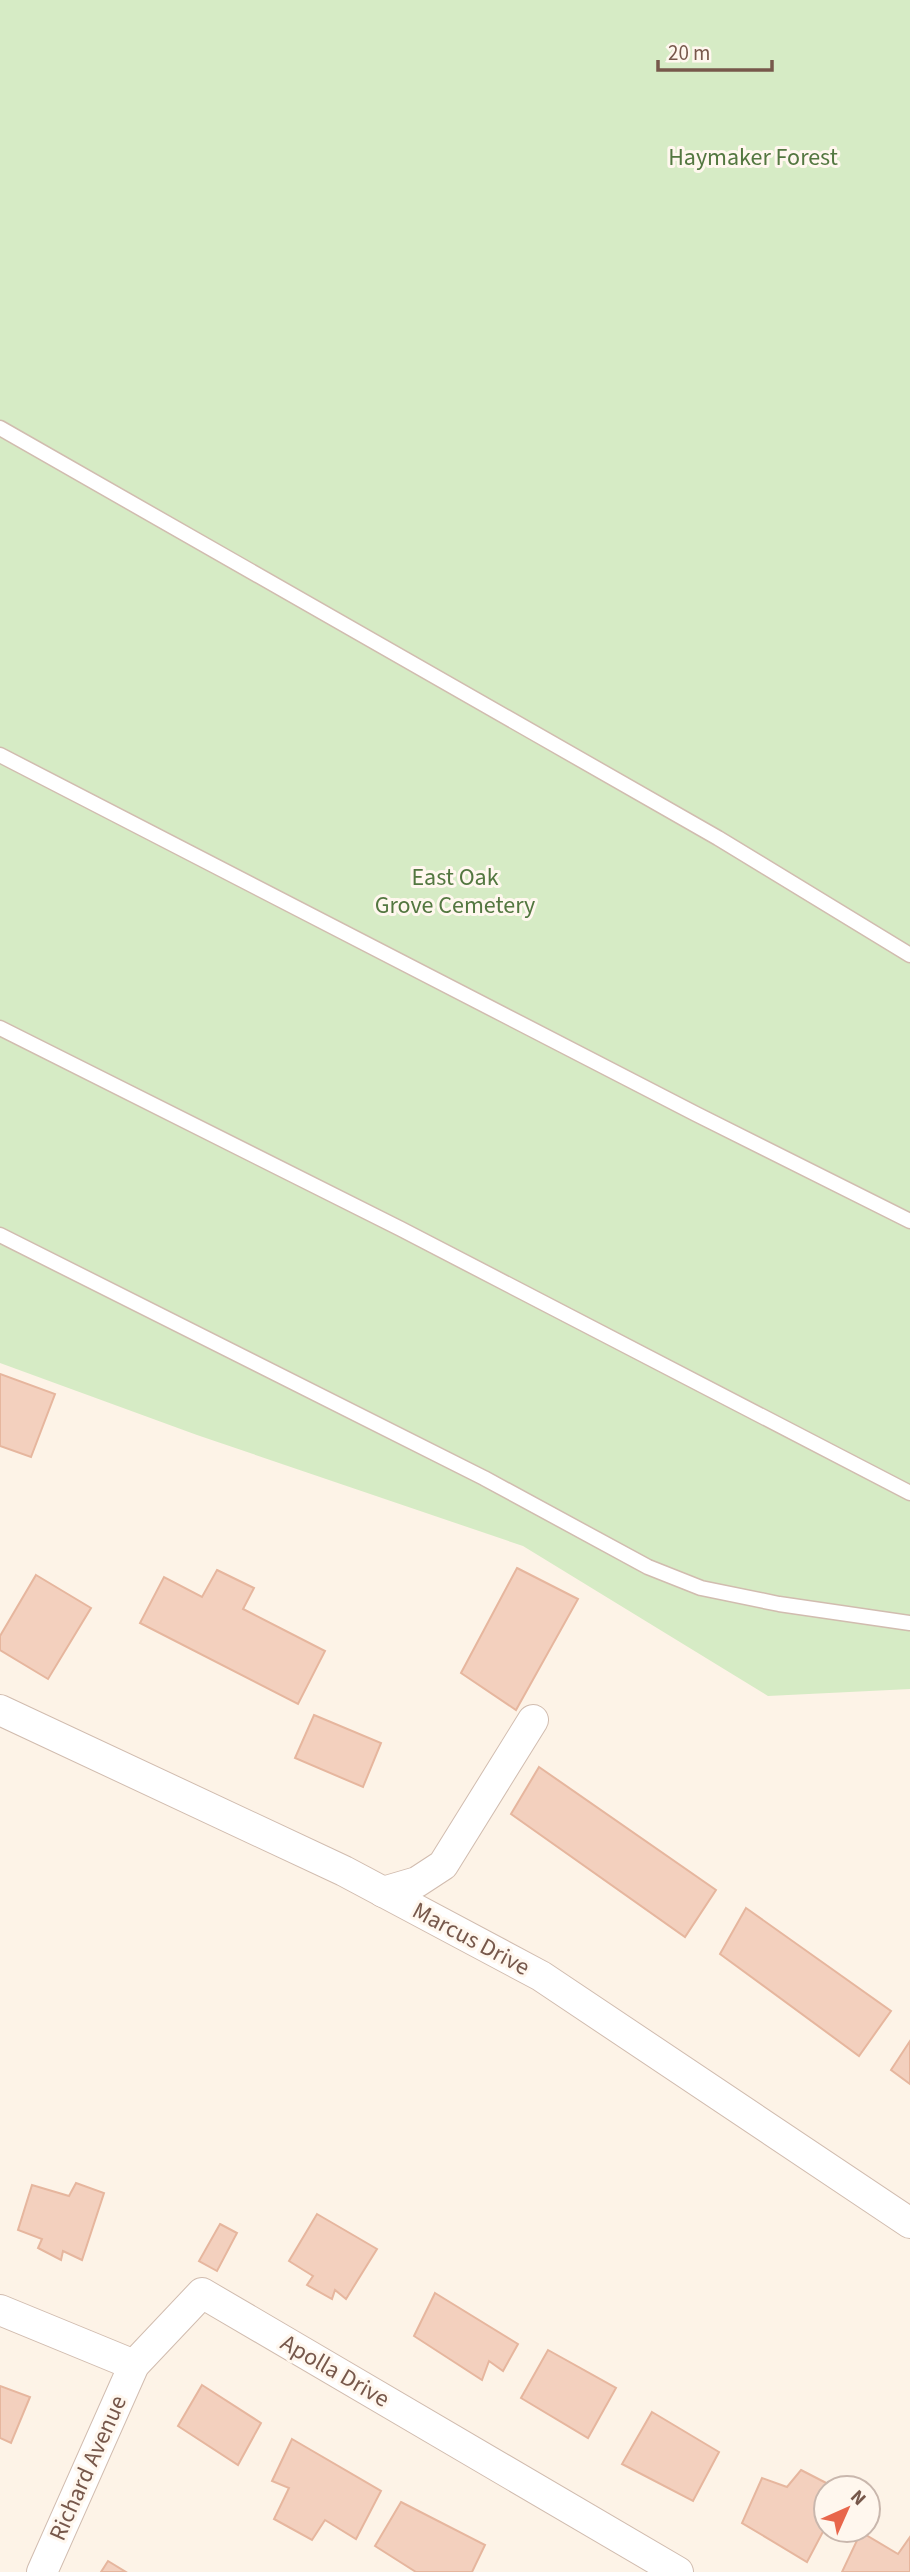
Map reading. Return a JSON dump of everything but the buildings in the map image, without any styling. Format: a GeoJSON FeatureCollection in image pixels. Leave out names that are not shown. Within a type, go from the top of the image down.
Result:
{"type":"FeatureCollection","features":[{"type":"Feature","properties":{"kind":"street","name":"Marcus Drive"},"geometry":{"type":"LineString","coordinates":[[0,1710],[383,1892],[541,1976],[910,2223]]}},
{"type":"Feature","properties":{"kind":"street"},"geometry":{"type":"LineString","coordinates":[[383,1892],[417,1882],[443,1865],[533,1720]]}},
{"type":"Feature","properties":{"kind":"street","name":"Apolla Drive"},"geometry":{"type":"LineString","coordinates":[[134,2365],[202,2293],[678,2572]]}},
{"type":"Feature","properties":{"kind":"street"},"geometry":{"type":"LineString","coordinates":[[0,2310],[134,2365]]}},
{"type":"Feature","properties":{"kind":"street","name":"Richard Avenue"},"geometry":{"type":"LineString","coordinates":[[42,2572],[134,2365]]}},
{"type":"Feature","properties":{"kind":"lane"},"geometry":{"type":"LineString","coordinates":[[0,428],[706,831],[910,955]]}},
{"type":"Feature","properties":{"kind":"lane"},"geometry":{"type":"LineString","coordinates":[[0,755],[696,1114],[910,1221]]}},
{"type":"Feature","properties":{"kind":"lane"},"geometry":{"type":"LineString","coordinates":[[0,1028],[401,1229],[910,1493]]}},
{"type":"Feature","properties":{"kind":"lane"},"geometry":{"type":"LineString","coordinates":[[0,1235],[484,1478],[648,1567],[701,1588],[779,1604],[910,1623]]}},
{"type":"Feature","properties":{"kind":"green space","name":"East Oak Grove Cemetery"},"geometry":{"type":"Polygon","coordinates":[[[0,0],[910,0],[910,1689],[768,1696],[523,1546],[197,1435],[0,1363],[0,0]]]}},
{"type":"Feature","properties":{"kind":"park label","name":"Haymaker Forest"},"geometry":{"type":"Point","coordinates":[753,157]}}]}
